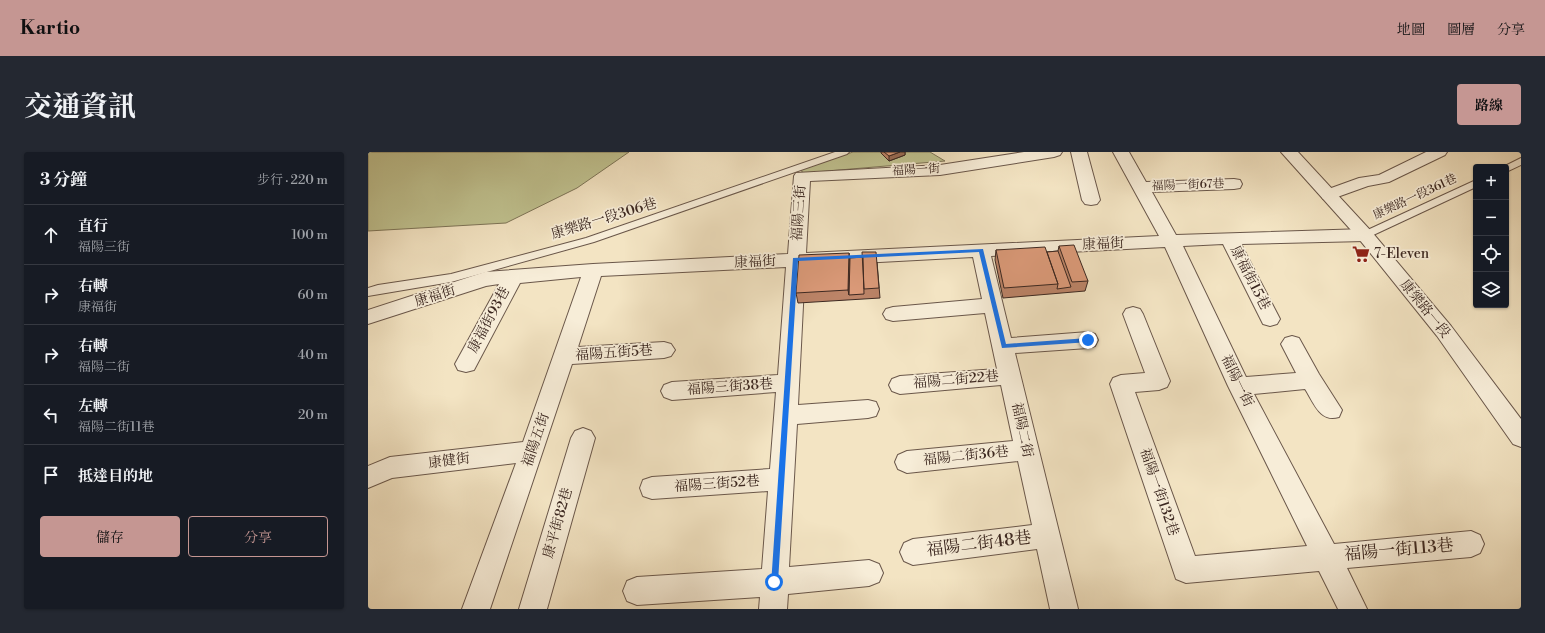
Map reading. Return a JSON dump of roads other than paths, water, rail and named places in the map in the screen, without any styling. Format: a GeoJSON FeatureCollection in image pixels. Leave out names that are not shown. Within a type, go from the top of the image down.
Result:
{"type":"FeatureCollection","features":[{"type":"Feature","properties":{"kind":"street","name":"福陽一街"},"geometry":{"type":"LineString","coordinates":[[802,176],[940,170],[1054,152]]}},
{"type":"Feature","properties":{"kind":"street"},"geometry":{"type":"LineString","coordinates":[[1079,152],[1091,200]]}},
{"type":"Feature","properties":{"kind":"street","name":"福陽一街"},"geometry":{"type":"LineString","coordinates":[[1121,152],[1171,241],[1239,386],[1353,609]]}},
{"type":"Feature","properties":{"kind":"street","name":"康樂路一段"},"geometry":{"type":"LineString","coordinates":[[1289,152],[1365,235],[1444,331],[1521,437]]}},
{"type":"Feature","properties":{"kind":"street"},"geometry":{"type":"LineString","coordinates":[[1329,195],[1365,182],[1384,178],[1439,152]]}},
{"type":"Feature","properties":{"kind":"street","name":"福陽三街"},"geometry":{"type":"LineString","coordinates":[[773,609],[795,260],[802,176]]}},
{"type":"Feature","properties":{"kind":"street","name":"福陽一街67巷"},"geometry":{"type":"LineString","coordinates":[[1142,187],[1234,184]]}},
{"type":"Feature","properties":{"kind":"street","name":"康福街"},"geometry":{"type":"LineString","coordinates":[[368,317],[485,279],[593,270],[1229,238],[1365,235]]}},
{"type":"Feature","properties":{"kind":"street","name":"康福街15巷"},"geometry":{"type":"LineString","coordinates":[[1229,238],[1270,319]]}},
{"type":"Feature","properties":{"kind":"street","name":"福陽二街"},"geometry":{"type":"LineString","coordinates":[[981,250],[1011,376],[1026,450],[1064,609]]}},
{"type":"Feature","properties":{"kind":"street","name":"福陽五街"},"geometry":{"type":"LineString","coordinates":[[476,609],[532,451],[593,270]]}},
{"type":"Feature","properties":{"kind":"street","name":"康福街93巷"},"geometry":{"type":"LineString","coordinates":[[466,364],[513,277]]}},
{"type":"Feature","properties":{"kind":"street"},"geometry":{"type":"LineString","coordinates":[[894,314],[994,305]]}},
{"type":"Feature","properties":{"kind":"street","name":"福陽一街132巷"},"geometry":{"type":"LineString","coordinates":[[1133,314],[1159,381],[1122,384],[1186,570],[1327,557]]}},
{"type":"Feature","properties":{"kind":"street"},"geometry":{"type":"LineString","coordinates":[[1004,346],[1088,340]]}},
{"type":"Feature","properties":{"kind":"street"},"geometry":{"type":"LineString","coordinates":[[1292,344],[1311,380],[1330,410]]}},
{"type":"Feature","properties":{"kind":"street","name":"福陽五街5巷"},"geometry":{"type":"LineString","coordinates":[[564,356],[664,350]]}},
{"type":"Feature","properties":{"kind":"street","name":"福陽二街22巷"},"geometry":{"type":"LineString","coordinates":[[900,385],[1011,376]]}},
{"type":"Feature","properties":{"kind":"street"},"geometry":{"type":"LineString","coordinates":[[1239,386],[1311,380]]}},
{"type":"Feature","properties":{"kind":"street","name":"福陽三街38巷"},"geometry":{"type":"LineString","coordinates":[[672,391],[787,383]]}},
{"type":"Feature","properties":{"kind":"street"},"geometry":{"type":"LineString","coordinates":[[785,415],[868,409]]}},
{"type":"Feature","properties":{"kind":"street","name":"康平街82巷"},"geometry":{"type":"LineString","coordinates":[[533,609],[583,438]]}},
{"type":"Feature","properties":{"kind":"street","name":"福陽二街36巷"},"geometry":{"type":"LineString","coordinates":[[907,462],[1026,450]]}},
{"type":"Feature","properties":{"kind":"street","name":"康健街"},"geometry":{"type":"LineString","coordinates":[[368,477],[390,468],[532,451]]}},
{"type":"Feature","properties":{"kind":"street","name":"福陽三街52巷"},"geometry":{"type":"LineString","coordinates":[[652,488],[781,479]]}},
{"type":"Feature","properties":{"kind":"street","name":"福陽二街48巷"},"geometry":{"type":"LineString","coordinates":[[913,552],[1046,536]]}},
{"type":"Feature","properties":{"kind":"street","name":"福陽一街113巷"},"geometry":{"type":"LineString","coordinates":[[1327,557],[1471,544]]}},
{"type":"Feature","properties":{"kind":"street"},"geometry":{"type":"LineString","coordinates":[[637,591],[774,582],[869,572]]}},
{"type":"Feature","properties":{"kind":"lane","name":"康樂路一段306巷"},"geometry":{"type":"LineString","coordinates":[[368,292],[378,288],[451,278],[590,240],[844,152]]}},
{"type":"Feature","properties":{"kind":"lane"},"geometry":{"type":"LineString","coordinates":[[1509,167],[1521,162]]}},
{"type":"Feature","properties":{"kind":"lane"},"geometry":{"type":"LineString","coordinates":[[1509,169],[1521,173]]}},
{"type":"Feature","properties":{"kind":"lane","name":"康樂路一段361巷"},"geometry":{"type":"LineString","coordinates":[[1365,235],[1473,184]]}},
{"type":"Feature","properties":{"kind":"place","name":"7-Eleven"},"geometry":{"type":"Point","coordinates":[1361,254]}}]}
